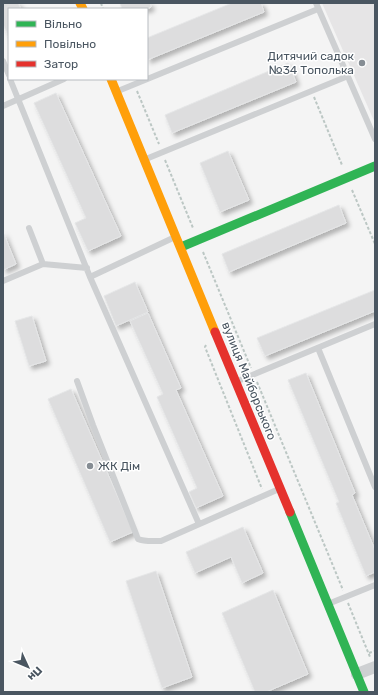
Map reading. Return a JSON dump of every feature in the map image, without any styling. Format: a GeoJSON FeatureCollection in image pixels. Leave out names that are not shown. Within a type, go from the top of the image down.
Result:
{"type":"FeatureCollection","features":[{"type":"Feature","properties":{"kind":"street","name":"вулиця Майборського"},"geometry":{"type":"LineString","coordinates":[[112,80],[364,692]]}},
{"type":"Feature","properties":{"kind":"street"},"geometry":{"type":"LineString","coordinates":[[181,247],[375,166]]}},
{"type":"Feature","properties":{"kind":"street"},"geometry":{"type":"LineString","coordinates":[[357,674],[375,667]]}},
{"type":"Feature","properties":{"kind":"lane"},"geometry":{"type":"LineString","coordinates":[[148,79],[317,6],[375,139]]}},
{"type":"Feature","properties":{"kind":"lane"},"geometry":{"type":"LineString","coordinates":[[3,61],[8,73]]}},
{"type":"Feature","properties":{"kind":"lane"},"geometry":{"type":"LineString","coordinates":[[145,160],[348,76]]}},
{"type":"Feature","properties":{"kind":"lane"},"geometry":{"type":"LineString","coordinates":[[10,80],[86,268],[199,524]]}},
{"type":"Feature","properties":{"kind":"lane"},"geometry":{"type":"LineString","coordinates":[[3,106],[62,80]]}},
{"type":"Feature","properties":{"kind":"lane"},"geometry":{"type":"LineString","coordinates":[[117,92],[145,80]]}},
{"type":"Feature","properties":{"kind":"lane"},"geometry":{"type":"LineString","coordinates":[[30,228],[43,264]]}},
{"type":"Feature","properties":{"kind":"lane"},"geometry":{"type":"LineString","coordinates":[[90,277],[176,237]]}},
{"type":"Feature","properties":{"kind":"lane"},"geometry":{"type":"LineString","coordinates":[[3,281],[43,264],[86,268]]}},
{"type":"Feature","properties":{"kind":"lane"},"geometry":{"type":"LineString","coordinates":[[236,382],[375,324]]}},
{"type":"Feature","properties":{"kind":"lane"},"geometry":{"type":"LineString","coordinates":[[318,348],[375,487]]}},
{"type":"Feature","properties":{"kind":"lane"},"geometry":{"type":"LineString","coordinates":[[77,381],[138,539],[142,541],[149,540],[161,542],[280,488]]}},
{"type":"Feature","properties":{"kind":"lane"},"geometry":{"type":"LineString","coordinates":[[328,604],[375,585]]}},
{"type":"Feature","properties":{"kind":"path"},"geometry":{"type":"LineString","coordinates":[[368,653],[375,651]]}},
{"type":"Feature","properties":{"kind":"shaded area","name":"Дитячий садок №34 Тополька"},"geometry":{"type":"Polygon","coordinates":[[[322,3],[375,3],[375,123],[322,3]]]}},
{"type":"Feature","properties":{"kind":"building"},"geometry":{"type":"Polygon","coordinates":[[[3,3],[18,3],[20,8],[8,8],[8,36],[3,24],[3,3]]]}},
{"type":"Feature","properties":{"kind":"building"},"geometry":{"type":"Polygon","coordinates":[[[120,3],[150,3],[151,7],[148,8],[122,8],[120,3]]]}},
{"type":"Feature","properties":{"kind":"building"},"geometry":{"type":"Polygon","coordinates":[[[232,3],[261,3],[264,12],[148,60],[148,38],[232,3]]]}},
{"type":"Feature","properties":{"kind":"building"},"geometry":{"type":"Polygon","coordinates":[[[288,63],[296,82],[172,133],[165,115],[288,63]]]}},
{"type":"Feature","properties":{"kind":"building"},"geometry":{"type":"Polygon","coordinates":[[[56,93],[121,236],[88,251],[75,223],[86,218],[34,103],[56,93]]]}},
{"type":"Feature","properties":{"kind":"building"},"geometry":{"type":"Polygon","coordinates":[[[228,151],[249,200],[220,212],[200,163],[228,151]]]}},
{"type":"Feature","properties":{"kind":"building"},"geometry":{"type":"Polygon","coordinates":[[[339,205],[346,223],[229,272],[222,254],[339,205]]]}},
{"type":"Feature","properties":{"kind":"building"},"geometry":{"type":"Polygon","coordinates":[[[3,232],[16,264],[3,270],[3,232]]]}},
{"type":"Feature","properties":{"kind":"building"},"geometry":{"type":"Polygon","coordinates":[[[135,282],[148,312],[116,326],[104,296],[135,282]]]}},
{"type":"Feature","properties":{"kind":"building"},"geometry":{"type":"Polygon","coordinates":[[[375,290],[375,311],[265,356],[257,338],[375,290]]]}},
{"type":"Feature","properties":{"kind":"building"},"geometry":{"type":"Polygon","coordinates":[[[148,313],[181,388],[176,390],[223,496],[196,508],[189,492],[197,488],[157,397],[163,394],[130,321],[148,313]]]}},
{"type":"Feature","properties":{"kind":"building"},"geometry":{"type":"Polygon","coordinates":[[[32,316],[46,361],[29,366],[15,321],[32,316]]]}},
{"type":"Feature","properties":{"kind":"building"},"geometry":{"type":"Polygon","coordinates":[[[306,373],[355,493],[352,495],[375,550],[375,572],[366,576],[336,503],[339,502],[288,380],[306,373]]]}},
{"type":"Feature","properties":{"kind":"building","name":"ЖК Дім"},"geometry":{"type":"Polygon","coordinates":[[[71,389],[133,532],[110,542],[48,399],[71,389]]]}},
{"type":"Feature","properties":{"kind":"building"},"geometry":{"type":"Polygon","coordinates":[[[243,527],[263,573],[242,583],[231,557],[195,573],[186,552],[243,527]]]}},
{"type":"Feature","properties":{"kind":"building"},"geometry":{"type":"Polygon","coordinates":[[[156,571],[192,677],[162,688],[126,581],[156,571]]]}},
{"type":"Feature","properties":{"kind":"building"},"geometry":{"type":"Polygon","coordinates":[[[273,590],[308,674],[266,692],[255,692],[222,613],[273,590]]]}},
{"type":"Feature","properties":{"kind":"traffic: fast"},"geometry":{"type":"LineString","coordinates":[[181,247],[375,166]]}},
{"type":"Feature","properties":{"kind":"traffic: fast"},"geometry":{"type":"LineString","coordinates":[[290,512],[364,692]]}},
{"type":"Feature","properties":{"kind":"traffic: slow"},"geometry":{"type":"LineString","coordinates":[[80,3],[82,8]]}},
{"type":"Feature","properties":{"kind":"traffic: slow"},"geometry":{"type":"LineString","coordinates":[[111,80],[215,332]]}},
{"type":"Feature","properties":{"kind":"traffic: jam"},"geometry":{"type":"LineString","coordinates":[[215,332],[290,512]]}},
{"type":"Feature","properties":{"kind":"place","name":"Дитячий садок №34 Тополька"},"geometry":{"type":"Point","coordinates":[362,63]}},
{"type":"Feature","properties":{"kind":"place","name":"ЖК Дім"},"geometry":{"type":"Point","coordinates":[90,466]}}]}
